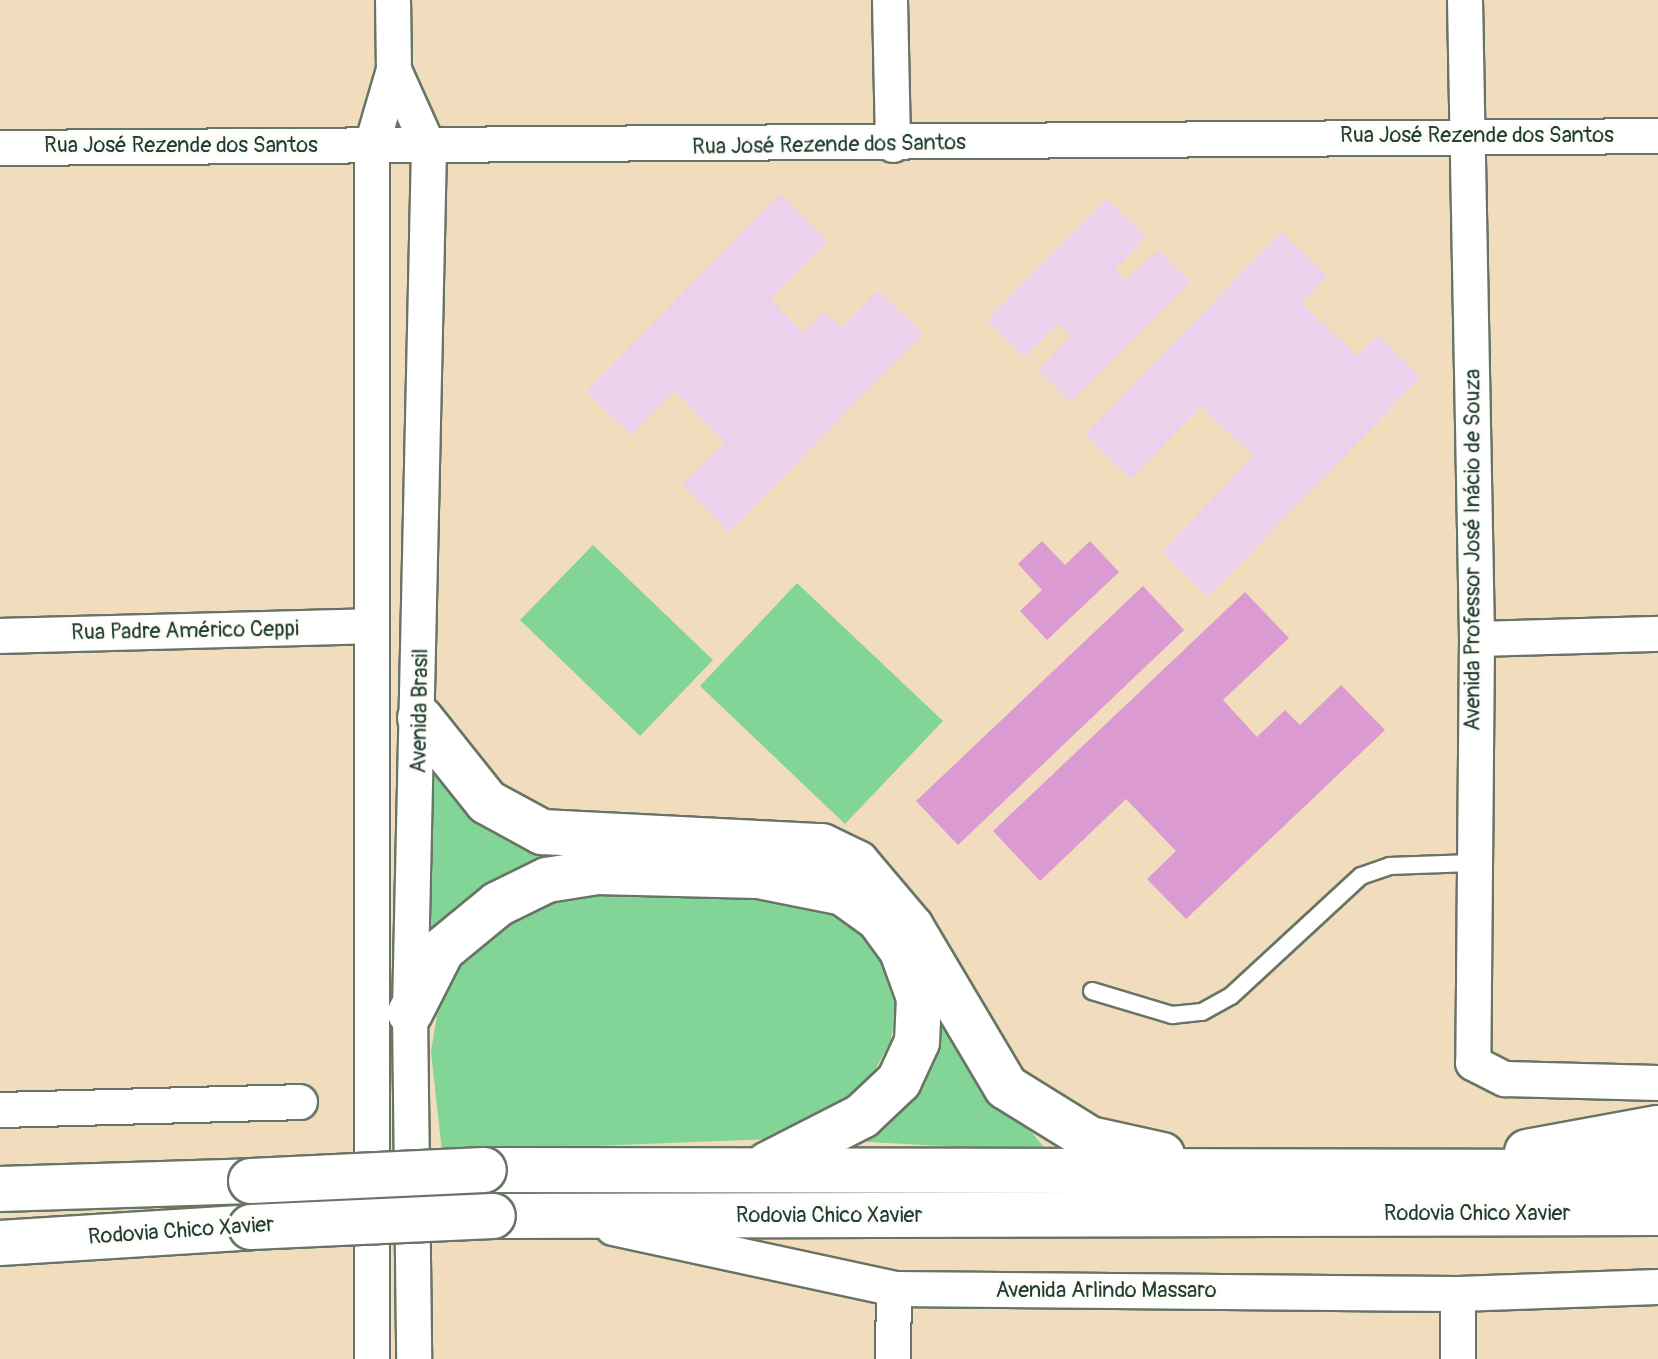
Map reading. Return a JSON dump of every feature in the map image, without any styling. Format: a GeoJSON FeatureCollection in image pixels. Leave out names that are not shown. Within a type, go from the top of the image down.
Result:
{"type":"FeatureCollection","features":[{"type":"Feature","properties":{"kind":"highway"},"geometry":{"type":"LineString","coordinates":[[420,718],[487,802],[542,832],[807,845],[857,863],[911,927],[996,1075],[1016,1096],[1090,1139],[1242,1174]]}},
{"type":"Feature","properties":{"kind":"highway"},"geometry":{"type":"LineString","coordinates":[[410,1013],[442,950],[498,904],[547,880],[597,872],[758,876],[843,893],[879,919],[902,951],[919,998],[917,1042],[899,1081],[862,1116],[752,1171]]}},
{"type":"Feature","properties":{"kind":"highway"},"geometry":{"type":"LineString","coordinates":[[1402,1175],[1658,1128]]}},
{"type":"Feature","properties":{"kind":"highway","name":"Rodovia Chico Xavier"},"geometry":{"type":"LineString","coordinates":[[4,1188],[484,1170],[1402,1175],[1658,1172]]}},
{"type":"Feature","properties":{"kind":"highway","name":"Rodovia Chico Xavier"},"geometry":{"type":"LineString","coordinates":[[0,1243],[493,1216],[1658,1213]]}},
{"type":"Feature","properties":{"kind":"street","name":"Avenida Brasil"},"geometry":{"type":"LineString","coordinates":[[372,1359],[372,145],[394,70],[393,0]]}},
{"type":"Feature","properties":{"kind":"street"},"geometry":{"type":"LineString","coordinates":[[890,0],[893,145]]}},
{"type":"Feature","properties":{"kind":"street","name":"Avenida Professor José Inácio de Souza"},"geometry":{"type":"LineString","coordinates":[[1465,0],[1477,639],[1471,863],[1473,1063],[1505,1079],[1658,1083]]}},
{"type":"Feature","properties":{"kind":"street","name":"Avenida Brasil"},"geometry":{"type":"LineString","coordinates":[[394,70],[429,148],[420,718],[410,1013],[414,1359]]}},
{"type":"Feature","properties":{"kind":"street","name":"Rua José Rezende dos Santos"},"geometry":{"type":"LineString","coordinates":[[0,148],[893,145],[1469,134],[1658,136]]}},
{"type":"Feature","properties":{"kind":"street","name":"Rua Padre Américo Ceppi"},"geometry":{"type":"LineString","coordinates":[[0,636],[371,626]]}},
{"type":"Feature","properties":{"kind":"street"},"geometry":{"type":"LineString","coordinates":[[1477,639],[1658,634]]}},
{"type":"Feature","properties":{"kind":"street"},"geometry":{"type":"LineString","coordinates":[[0,1110],[300,1102]]}},
{"type":"Feature","properties":{"kind":"street","name":"Avenida Arlindo Massaro"},"geometry":{"type":"LineString","coordinates":[[562,1217],[894,1289],[1458,1294],[1658,1287]]}},
{"type":"Feature","properties":{"kind":"street"},"geometry":{"type":"LineString","coordinates":[[893,1359],[894,1289]]}},
{"type":"Feature","properties":{"kind":"street"},"geometry":{"type":"LineString","coordinates":[[1458,1294],[1458,1359]]}},
{"type":"Feature","properties":{"kind":"lane"},"geometry":{"type":"LineString","coordinates":[[1092,991],[1172,1015],[1202,1012],[1231,996],[1361,876],[1390,866],[1471,863]]}},
{"type":"Feature","properties":{"kind":"shaded area"},"geometry":{"type":"Polygon","coordinates":[[[780,194],[828,242],[771,299],[803,332],[824,312],[841,328],[878,290],[923,334],[729,532],[682,485],[725,442],[675,391],[631,435],[586,391],[780,194]]]}},
{"type":"Feature","properties":{"kind":"shaded area"},"geometry":{"type":"Polygon","coordinates":[[[1107,199],[1146,237],[1114,270],[1126,281],[1158,250],[1190,282],[1070,402],[1038,370],[1071,336],[1059,324],[1024,357],[987,320],[1107,199]]]}},
{"type":"Feature","properties":{"kind":"shaded area"},"geometry":{"type":"Polygon","coordinates":[[[1281,232],[1327,276],[1302,303],[1357,356],[1378,335],[1421,377],[1208,597],[1162,552],[1253,456],[1201,406],[1131,479],[1085,435],[1281,232]]]}},
{"type":"Feature","properties":{"kind":"green space"},"geometry":{"type":"Polygon","coordinates":[[[593,545],[713,660],[640,736],[520,620],[593,545]]]}},
{"type":"Feature","properties":{"kind":"green space"},"geometry":{"type":"Polygon","coordinates":[[[797,583],[943,721],[845,824],[700,686],[797,583]]]}},
{"type":"Feature","properties":{"kind":"green space"},"geometry":{"type":"Polygon","coordinates":[[[431,754],[512,832],[547,843],[759,848],[821,859],[847,873],[916,943],[980,1070],[1048,1152],[851,1141],[905,1090],[938,1030],[924,978],[897,932],[877,909],[814,871],[756,859],[570,857],[510,880],[428,946],[431,754]]]}},
{"type":"Feature","properties":{"kind":"green space"},"geometry":{"type":"Polygon","coordinates":[[[752,889],[836,909],[865,929],[898,991],[891,1040],[862,1095],[773,1139],[442,1152],[431,1052],[444,971],[543,895],[752,889]]]}},
{"type":"Feature","properties":{"kind":"building"},"geometry":{"type":"Polygon","coordinates":[[[1042,541],[1065,565],[1090,541],[1119,572],[1047,640],[1020,611],[1042,590],[1018,564],[1042,541]]]}},
{"type":"Feature","properties":{"kind":"building"},"geometry":{"type":"Polygon","coordinates":[[[1143,586],[1184,630],[958,845],[916,801],[1143,586]]]}},
{"type":"Feature","properties":{"kind":"building"},"geometry":{"type":"Polygon","coordinates":[[[1245,592],[1289,638],[1223,700],[1257,737],[1285,710],[1300,725],[1341,685],[1385,730],[1186,919],[1147,879],[1176,851],[1126,799],[1040,881],[993,831],[1245,592]]]}}]}
